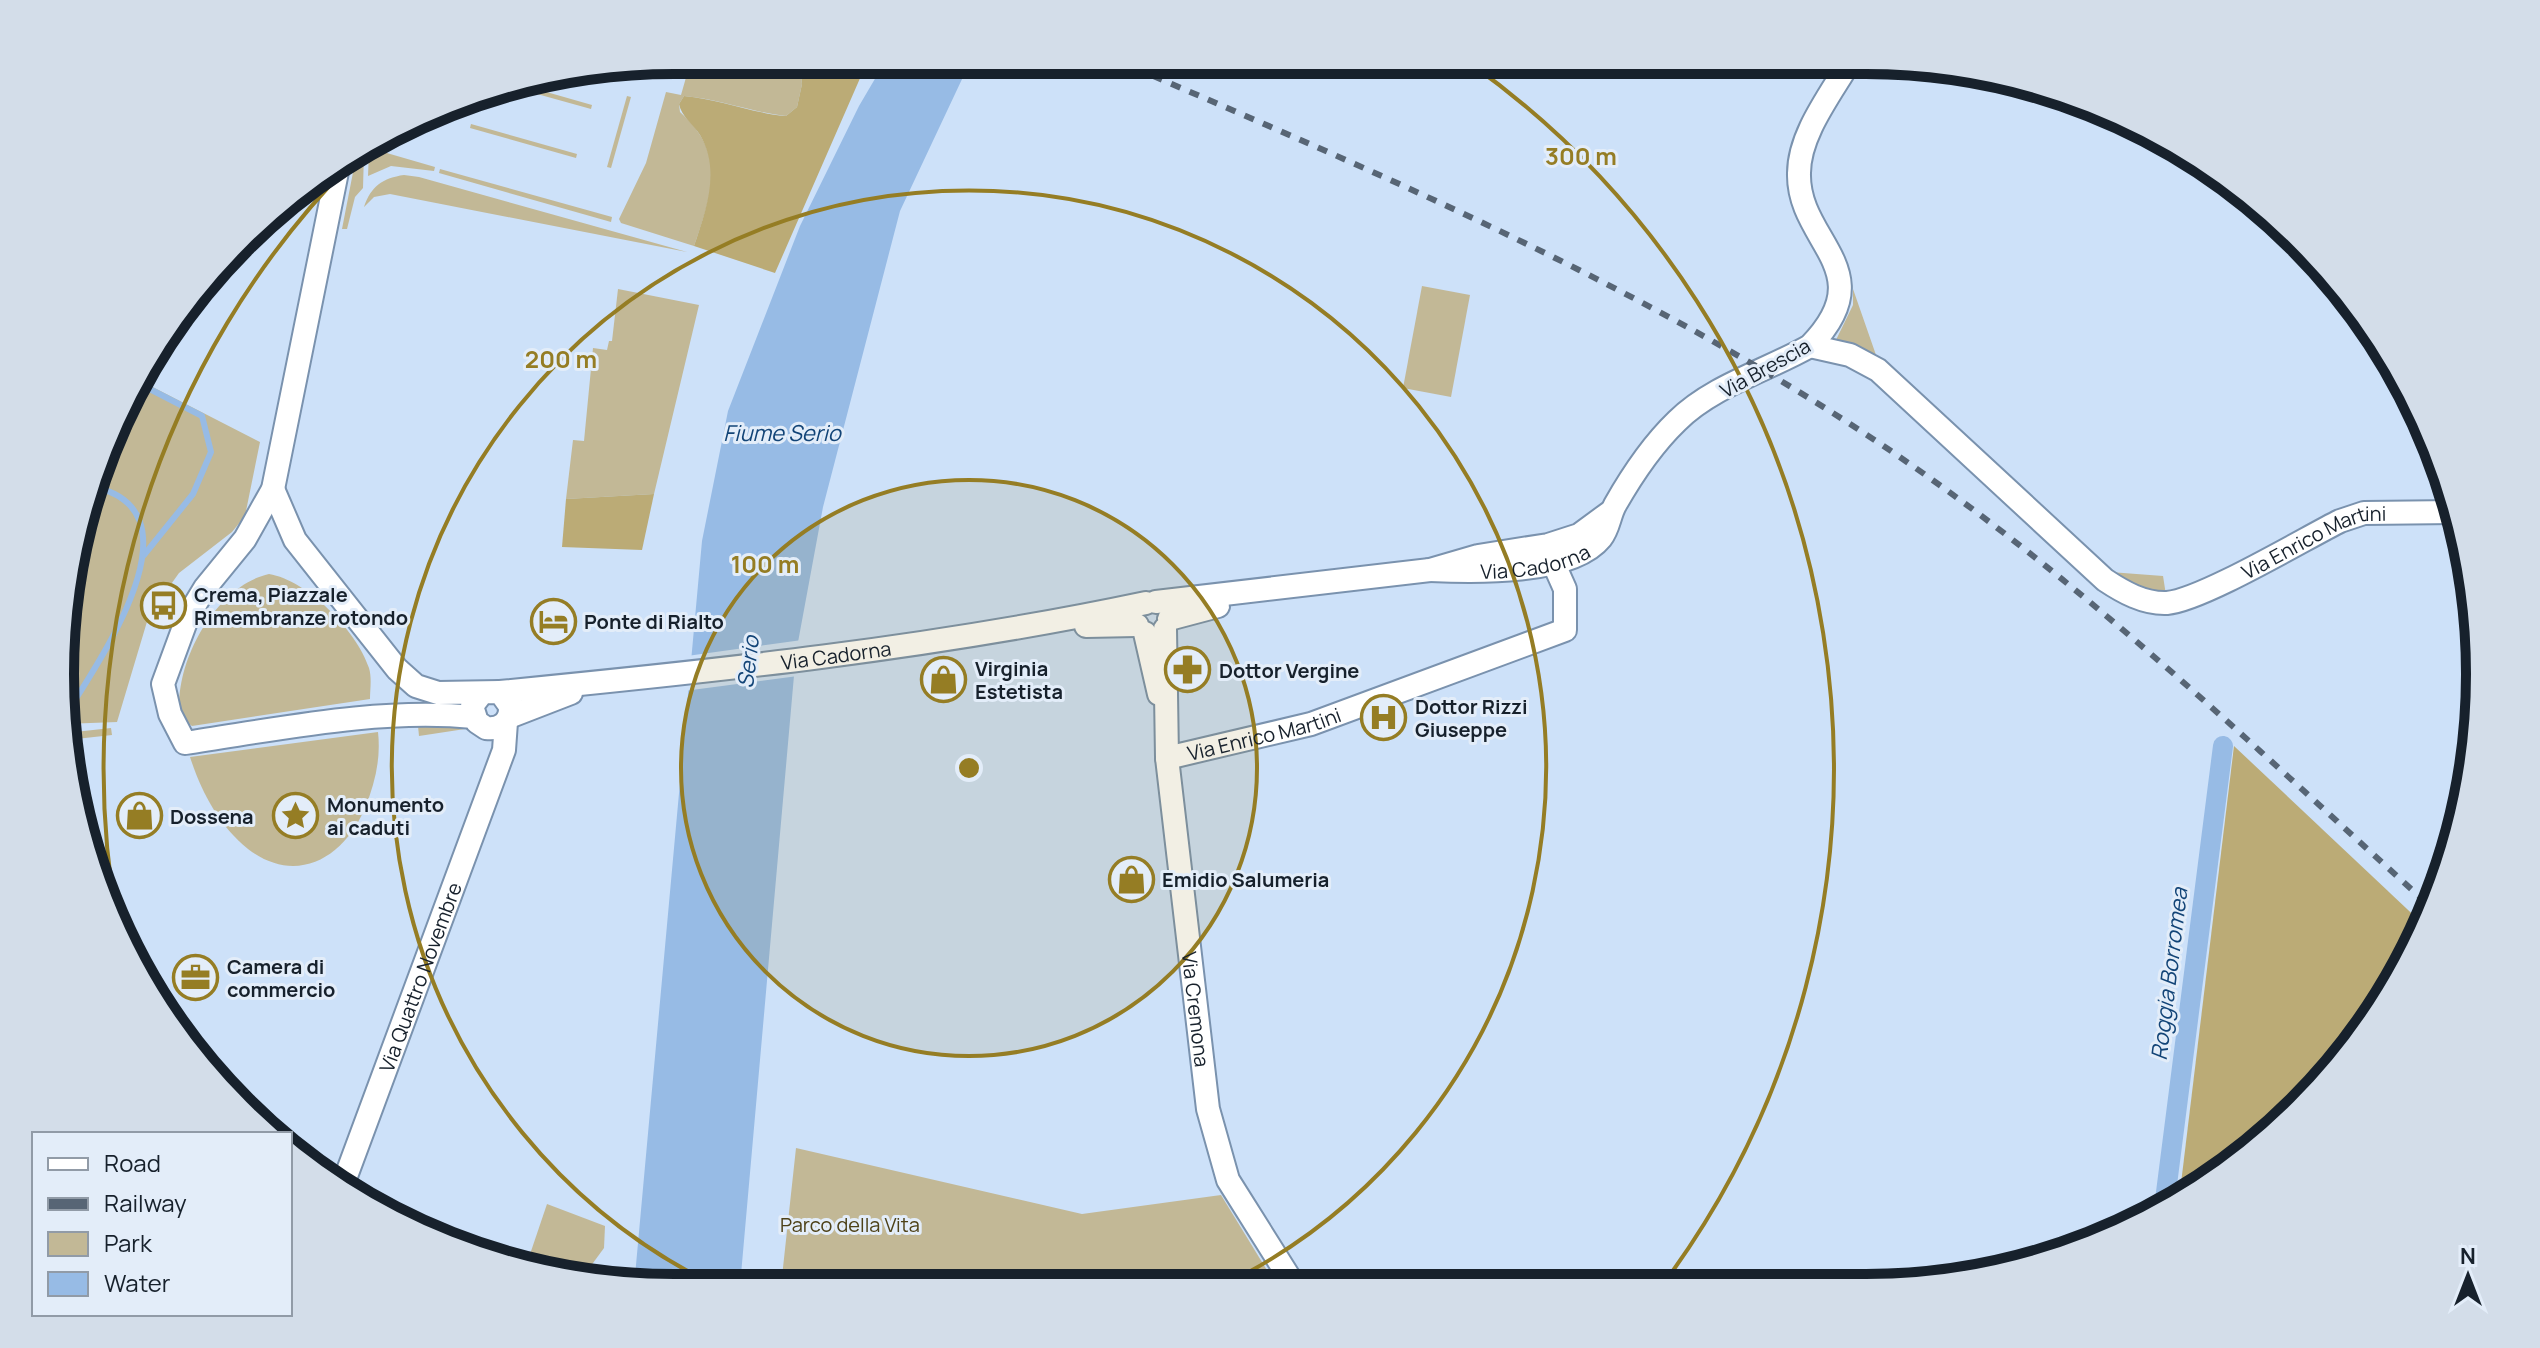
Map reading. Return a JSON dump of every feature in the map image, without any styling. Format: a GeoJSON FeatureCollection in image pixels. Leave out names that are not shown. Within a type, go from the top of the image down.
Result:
{"type":"FeatureCollection","features":[{"type":"Feature","properties":{"kind":"street","name":"Via Brescia"},"geometry":{"type":"LineString","coordinates":[[1698,404],[1810,346],[1822,334],[1837,305],[1840,281],[1834,256],[1806,209],[1799,171],[1805,142],[1843,74]]}},
{"type":"Feature","properties":{"kind":"street"},"geometry":{"type":"LineString","coordinates":[[336,179],[273,489],[245,539],[205,588],[173,649],[163,684],[170,714],[185,743],[320,723],[411,715],[477,722],[491,729],[508,720],[508,701],[491,693],[472,706],[477,722],[498,768]]}},
{"type":"Feature","properties":{"kind":"street","name":"Via Enrico Martini"},"geometry":{"type":"LineString","coordinates":[[1810,346],[1850,355],[1878,370],[2105,580],[2144,600],[2178,601],[2331,525],[2364,513],[2444,512]]}},
{"type":"Feature","properties":{"kind":"street","name":"Via Cadorna"},"geometry":{"type":"LineString","coordinates":[[273,489],[286,526],[321,576],[359,617],[379,650],[416,686],[438,693],[491,693],[642,681],[1032,627],[1153,618],[1264,592],[1430,570],[1478,556],[1548,545],[1594,527],[1613,510],[1652,448],[1678,419],[1698,404]]}},
{"type":"Feature","properties":{"kind":"street","name":"Via Cadorna"},"geometry":{"type":"LineString","coordinates":[[1430,570],[1479,573],[1553,562],[1589,549],[1609,526],[1613,510]]}},
{"type":"Feature","properties":{"kind":"street","name":"Via Enrico Martini"},"geometry":{"type":"LineString","coordinates":[[1167,758],[1311,724],[1565,630],[1565,589],[1553,562]]}},
{"type":"Feature","properties":{"kind":"street","name":"Via Cremona"},"geometry":{"type":"LineString","coordinates":[[1153,618],[1213,1133],[1228,1180],[1287,1274]]}},
{"type":"Feature","properties":{"kind":"street","name":"Via Cadorna"},"geometry":{"type":"LineString","coordinates":[[508,720],[592,685]]}},
{"type":"Feature","properties":{"kind":"street","name":"Via Quattro Novembre"},"geometry":{"type":"LineString","coordinates":[[346,1176],[498,768],[508,737],[508,720]]}},
{"type":"Feature","properties":{"kind":"green space"},"geometry":{"type":"Polygon","coordinates":[[[687,74],[801,74],[797,107],[786,116],[684,96],[679,104],[680,112],[705,143],[710,159],[710,191],[694,246],[621,223],[619,219],[646,163],[666,92],[681,95],[687,74]]]}},
{"type":"Feature","properties":{"kind":"green space"},"geometry":{"type":"Polygon","coordinates":[[[539,90],[592,105],[591,109],[529,92],[539,90]]]}},
{"type":"Feature","properties":{"kind":"green space"},"geometry":{"type":"Polygon","coordinates":[[[627,96],[631,97],[611,168],[607,167],[627,96]]]}},
{"type":"Feature","properties":{"kind":"green space"},"geometry":{"type":"Polygon","coordinates":[[[471,124],[577,154],[576,158],[470,128],[471,124]]]}},
{"type":"Feature","properties":{"kind":"green space"},"geometry":{"type":"Polygon","coordinates":[[[380,151],[435,167],[434,171],[391,166],[368,176],[369,157],[380,151]]]}},
{"type":"Feature","properties":{"kind":"green space"},"geometry":{"type":"Polygon","coordinates":[[[364,160],[363,188],[355,197],[347,229],[342,229],[354,167],[364,160]]]}},
{"type":"Feature","properties":{"kind":"green space"},"geometry":{"type":"Polygon","coordinates":[[[440,169],[612,217],[611,222],[439,173],[440,169]]]}},
{"type":"Feature","properties":{"kind":"green space"},"geometry":{"type":"Polygon","coordinates":[[[404,175],[687,252],[390,194],[374,197],[364,207],[379,184],[404,175]]]}},
{"type":"Feature","properties":{"kind":"green space"},"geometry":{"type":"Polygon","coordinates":[[[1422,286],[1470,295],[1451,397],[1403,388],[1422,286]]]}},
{"type":"Feature","properties":{"kind":"green space"},"geometry":{"type":"Polygon","coordinates":[[[618,289],[699,305],[654,494],[566,499],[573,440],[584,441],[593,348],[607,350],[609,341],[612,341],[618,289]]]}},
{"type":"Feature","properties":{"kind":"green space"},"geometry":{"type":"Polygon","coordinates":[[[1853,289],[1876,355],[1836,340],[1853,305],[1853,289]]]}},
{"type":"Feature","properties":{"kind":"green space"},"geometry":{"type":"Polygon","coordinates":[[[148,385],[260,442],[245,516],[232,532],[179,573],[149,615],[117,722],[76,724],[75,635],[94,519],[120,444],[148,385]]]}},
{"type":"Feature","properties":{"kind":"green space"},"geometry":{"type":"Polygon","coordinates":[[[2110,572],[2163,576],[2166,595],[2145,591],[2110,572]]]}},
{"type":"Feature","properties":{"kind":"green space"},"geometry":{"type":"Polygon","coordinates":[[[269,574],[299,586],[329,609],[342,624],[369,668],[370,699],[192,726],[180,717],[180,696],[183,674],[202,630],[231,594],[249,581],[269,574]]]}},
{"type":"Feature","properties":{"kind":"green space"},"geometry":{"type":"Polygon","coordinates":[[[453,721],[465,726],[465,729],[419,736],[418,726],[453,721]]]}},
{"type":"Feature","properties":{"kind":"green space"},"geometry":{"type":"Polygon","coordinates":[[[111,728],[112,735],[78,739],[77,732],[111,728]]]}},
{"type":"Feature","properties":{"kind":"green space"},"geometry":{"type":"Polygon","coordinates":[[[378,732],[379,752],[374,780],[356,826],[331,853],[301,865],[284,865],[266,860],[238,840],[212,807],[190,757],[378,732]]]}},
{"type":"Feature","properties":{"kind":"green space","name":"Parco della Vita"},"geometry":{"type":"Polygon","coordinates":[[[796,1148],[1082,1214],[1221,1195],[1269,1274],[782,1274],[796,1148]]]}},
{"type":"Feature","properties":{"kind":"green space"},"geometry":{"type":"Polygon","coordinates":[[[547,1204],[605,1226],[604,1248],[589,1268],[529,1256],[547,1204]]]}},
{"type":"Feature","properties":{"kind":"shaded area"},"geometry":{"type":"Polygon","coordinates":[[[801,74],[862,74],[775,273],[694,246],[709,190],[710,162],[700,135],[680,108],[684,96],[786,116],[797,107],[801,74]]]}},
{"type":"Feature","properties":{"kind":"shaded area"},"geometry":{"type":"Polygon","coordinates":[[[654,494],[642,550],[562,547],[566,499],[654,494]]]}},
{"type":"Feature","properties":{"kind":"shaded area"},"geometry":{"type":"Polygon","coordinates":[[[2234,746],[2414,916],[2386,974],[2317,1070],[2262,1125],[2181,1185],[2234,746]]]}},
{"type":"Feature","properties":{"kind":"water","name":"Fiume Serio"},"geometry":{"type":"Polygon","coordinates":[[[878,74],[964,74],[900,211],[823,507],[796,653],[741,1274],[635,1273],[702,541],[728,411],[800,226],[878,74]]]}},
{"type":"Feature","properties":{"kind":"pier"},"geometry":{"type":"Polygon","coordinates":[[[802,640],[798,676],[684,691],[687,656],[802,640]]]}},
{"type":"Feature","properties":{"kind":"waterway"},"geometry":{"type":"LineString","coordinates":[[144,555],[193,494],[211,452],[202,416],[147,388]]}},
{"type":"Feature","properties":{"kind":"waterway"},"geometry":{"type":"LineString","coordinates":[[75,701],[118,625],[134,590],[142,556],[141,525],[126,502],[103,491]]}},
{"type":"Feature","properties":{"kind":"waterway","name":"Roggia Borromea"},"geometry":{"type":"LineString","coordinates":[[2166,1194],[2223,746]]}},
{"type":"Feature","properties":{"kind":"railway"},"geometry":{"type":"LineString","coordinates":[[1148,74],[1397,183],[1581,271],[1760,368],[1847,422],[1926,475],[2076,591],[2220,715],[2422,899]]}},
{"type":"Feature","properties":{"kind":"place","name":"Crema, Piazzale Rimembranze rotondo"},"geometry":{"type":"Point","coordinates":[163,605]}},
{"type":"Feature","properties":{"kind":"place","name":"Ponte di Rialto"},"geometry":{"type":"Point","coordinates":[553,621]}},
{"type":"Feature","properties":{"kind":"place","name":"Dottor Vergine"},"geometry":{"type":"Point","coordinates":[1188,670]}},
{"type":"Feature","properties":{"kind":"place","name":"Virginia Estetista"},"geometry":{"type":"Point","coordinates":[944,680]}},
{"type":"Feature","properties":{"kind":"place","name":"Dottor Rizzi Giuseppe"},"geometry":{"type":"Point","coordinates":[1384,718]}},
{"type":"Feature","properties":{"kind":"place","name":"Monumento ai caduti"},"geometry":{"type":"Point","coordinates":[296,815]}},
{"type":"Feature","properties":{"kind":"place","name":"Dossena"},"geometry":{"type":"Point","coordinates":[139,816]}},
{"type":"Feature","properties":{"kind":"place","name":"Emidio Salumeria"},"geometry":{"type":"Point","coordinates":[1131,879]}},
{"type":"Feature","properties":{"kind":"place","name":"Camera di commercio"},"geometry":{"type":"Point","coordinates":[196,977]}},
{"type":"Feature","properties":{"kind":"water label","name":"Serio"},"geometry":{"type":"Point","coordinates":[748,662]}}]}
